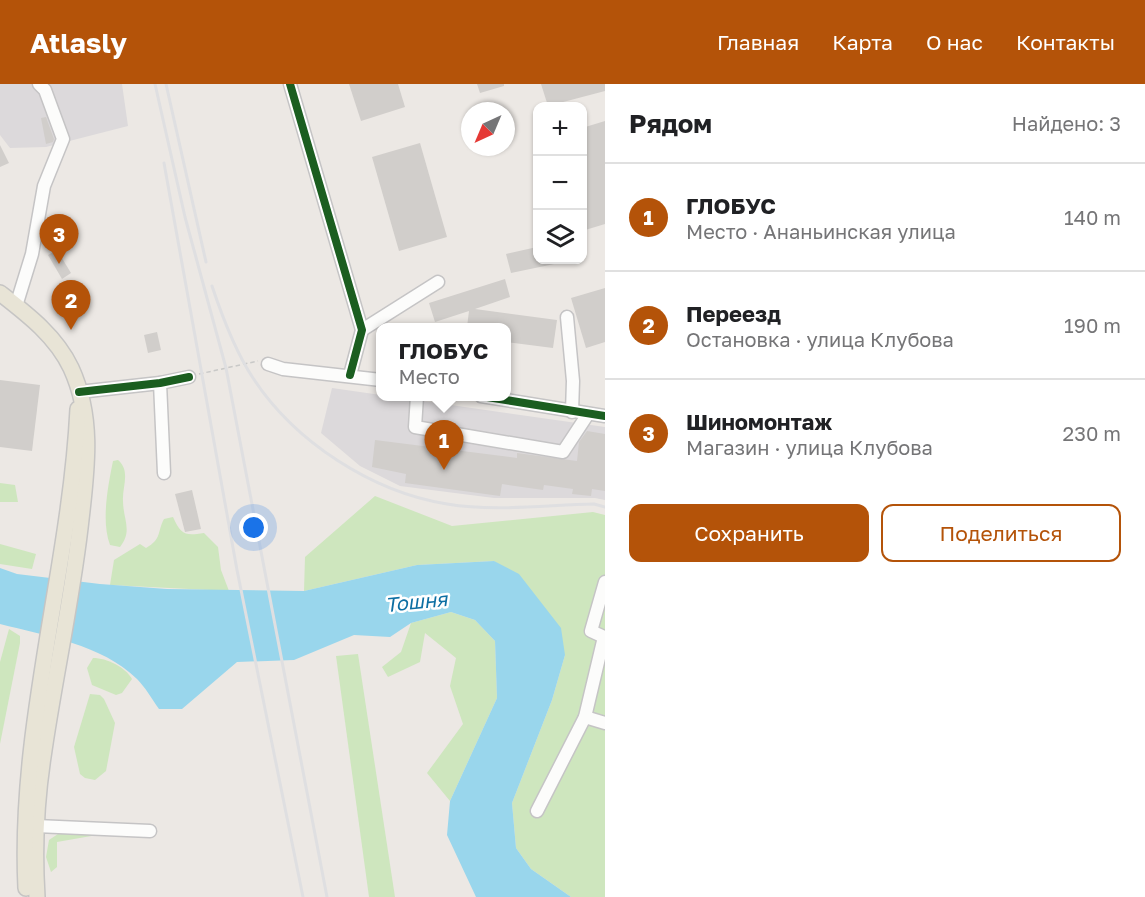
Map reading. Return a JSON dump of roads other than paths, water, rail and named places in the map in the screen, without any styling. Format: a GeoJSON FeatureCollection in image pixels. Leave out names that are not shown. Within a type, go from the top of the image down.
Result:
{"type":"FeatureCollection","features":[{"type":"Feature","properties":{"kind":"main road"},"geometry":{"type":"LineString","coordinates":[[0,293],[60,349],[71,369],[87,423],[88,446],[76,560],[43,756],[36,826],[37,897]]}},
{"type":"Feature","properties":{"kind":"main road"},"geometry":{"type":"LineString","coordinates":[[26,897],[26,820],[42,668],[74,470],[79,392]]}},
{"type":"Feature","properties":{"kind":"street"},"geometry":{"type":"LineString","coordinates":[[16,306],[32,254],[44,186],[63,139],[45,90],[39,84]]}},
{"type":"Feature","properties":{"kind":"street"},"geometry":{"type":"LineString","coordinates":[[290,84],[362,330],[350,375]]}},
{"type":"Feature","properties":{"kind":"street"},"geometry":{"type":"LineString","coordinates":[[362,330],[438,282]]}},
{"type":"Feature","properties":{"kind":"street"},"geometry":{"type":"LineString","coordinates":[[567,317],[573,381],[572,412]]}},
{"type":"Feature","properties":{"kind":"street"},"geometry":{"type":"LineString","coordinates":[[268,364],[283,369],[376,379]]}},
{"type":"Feature","properties":{"kind":"street"},"geometry":{"type":"LineString","coordinates":[[79,392],[160,383],[189,377]]}},
{"type":"Feature","properties":{"kind":"street"},"geometry":{"type":"LineString","coordinates":[[160,383],[164,473]]}},
{"type":"Feature","properties":{"kind":"street"},"geometry":{"type":"LineString","coordinates":[[417,401],[416,427],[563,452],[588,414]]}},
{"type":"Feature","properties":{"kind":"street"},"geometry":{"type":"LineString","coordinates":[[509,401],[605,416]]}},
{"type":"Feature","properties":{"kind":"street"},"geometry":{"type":"LineString","coordinates":[[537,811],[585,717],[604,638],[591,631],[605,582]]}},
{"type":"Feature","properties":{"kind":"street"},"geometry":{"type":"LineString","coordinates":[[585,717],[605,723]]}},
{"type":"Feature","properties":{"kind":"street"},"geometry":{"type":"LineString","coordinates":[[36,826],[150,831]]}},
{"type":"Feature","properties":{"kind":"water","name":"Тошня"},"geometry":{"type":"Polygon","coordinates":[[[494,561],[519,574],[561,628],[565,655],[552,700],[512,803],[516,848],[531,869],[571,897],[476,897],[447,835],[450,801],[497,698],[495,641],[475,620],[451,612],[411,623],[390,637],[354,635],[294,660],[237,662],[182,709],[159,709],[137,679],[123,667],[90,649],[54,637],[0,624],[0,568],[17,574],[100,584],[167,589],[304,591],[417,565],[494,561]]]}},
{"type":"Feature","properties":{"kind":"railway"},"geometry":{"type":"LineString","coordinates":[[155,84],[185,217],[226,368],[327,897]]}},
{"type":"Feature","properties":{"kind":"railway"},"geometry":{"type":"LineString","coordinates":[[166,84],[206,262]]}},
{"type":"Feature","properties":{"kind":"railway"},"geometry":{"type":"LineString","coordinates":[[164,163],[237,570],[303,897]]}},
{"type":"Feature","properties":{"kind":"railway"},"geometry":{"type":"LineString","coordinates":[[212,286],[240,356],[270,401],[313,443],[364,476],[419,498],[447,504],[483,508],[594,504],[605,507]]}},
{"type":"Feature","properties":{"kind":"place","name":"Шиномонтаж"},"geometry":{"type":"Point","coordinates":[59,264]}},
{"type":"Feature","properties":{"kind":"place","name":"Переезд"},"geometry":{"type":"Point","coordinates":[71,330]}},
{"type":"Feature","properties":{"kind":"place","name":"ГЛОБУС"},"geometry":{"type":"Point","coordinates":[444,470]}}]}
